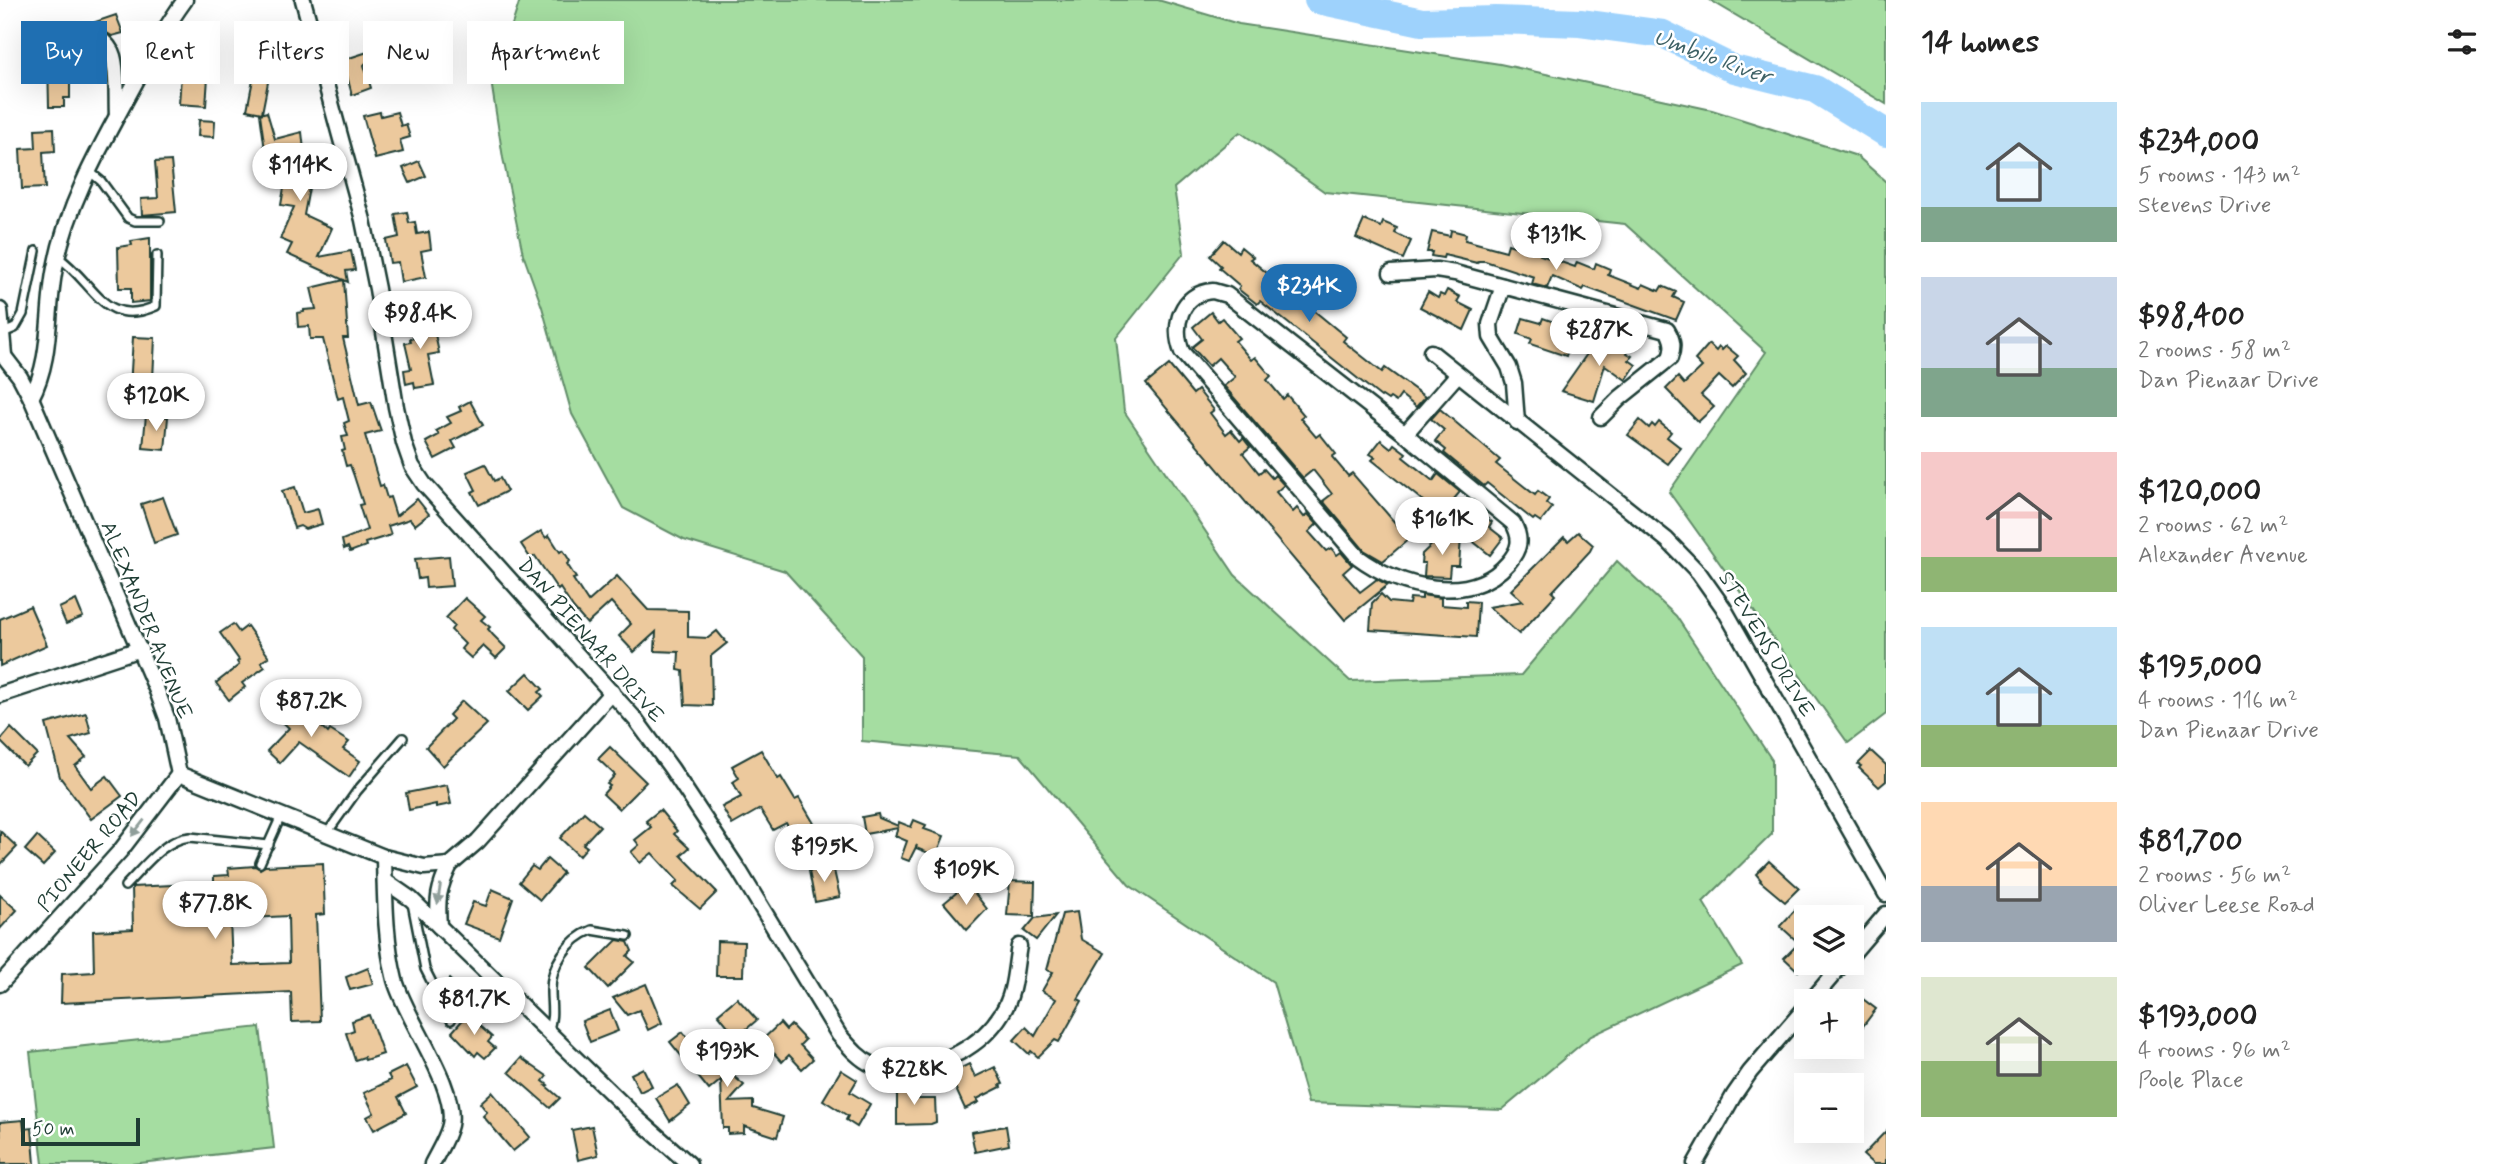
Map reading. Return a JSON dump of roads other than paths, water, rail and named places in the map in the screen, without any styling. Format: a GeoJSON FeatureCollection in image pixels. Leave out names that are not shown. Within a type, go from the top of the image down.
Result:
{"type":"FeatureCollection","features":[{"type":"Feature","properties":{"kind":"street"},"geometry":{"type":"LineString","coordinates":[[32,398],[46,361],[49,306],[58,257],[75,203],[88,171],[117,117],[168,24],[185,0]]}},
{"type":"Feature","properties":{"kind":"street","name":"DAN PIENAAR DRIVE"},"geometry":{"type":"LineString","coordinates":[[303,0],[363,220],[396,407],[412,466],[424,485],[636,720],[740,872],[839,1035],[856,1054],[872,1065],[919,1066],[966,1049],[987,1033],[1004,1011],[1012,988],[1019,946]]}},
{"type":"Feature","properties":{"kind":"street"},"geometry":{"type":"LineString","coordinates":[[107,45],[112,51],[115,64],[117,117]]}},
{"type":"Feature","properties":{"kind":"street"},"geometry":{"type":"LineString","coordinates":[[1391,273],[1436,270],[1546,296],[1667,330],[1674,349],[1670,358],[1601,417]]}},
{"type":"Feature","properties":{"kind":"street"},"geometry":{"type":"LineString","coordinates":[[1503,286],[1490,324],[1491,337],[1509,367],[1514,383],[1517,422]]}},
{"type":"Feature","properties":{"kind":"street"},"geometry":{"type":"LineString","coordinates":[[1213,291],[1227,295],[1405,433],[1513,523],[1520,536],[1518,547],[1502,569],[1487,579],[1466,587],[1445,589],[1398,580],[1376,571],[1358,557],[1182,352],[1177,339],[1177,328],[1188,300],[1202,292],[1213,291]]}},
{"type":"Feature","properties":{"kind":"street"},"geometry":{"type":"LineString","coordinates":[[0,310],[4,333],[2,353]]}},
{"type":"Feature","properties":{"kind":"street","name":"STEVENS DRIVE"},"geometry":{"type":"LineString","coordinates":[[1431,352],[1667,540],[1699,573],[1747,648],[1886,894]]}},
{"type":"Feature","properties":{"kind":"street","name":"ALEXANDER AVENUE"},"geometry":{"type":"LineString","coordinates":[[2,353],[32,398],[140,649],[167,718],[179,774]]}},
{"type":"Feature","properties":{"kind":"street"},"geometry":{"type":"LineString","coordinates":[[1405,433],[1458,374]]}},
{"type":"Feature","properties":{"kind":"street"},"geometry":{"type":"LineString","coordinates":[[0,695],[140,649]]}},
{"type":"Feature","properties":{"kind":"street"},"geometry":{"type":"LineString","coordinates":[[439,926],[437,898],[450,865],[478,841],[612,692]]}},
{"type":"Feature","properties":{"kind":"street"},"geometry":{"type":"LineString","coordinates":[[179,774],[384,857],[424,867],[450,865]]}},
{"type":"Feature","properties":{"kind":"street","name":"PIONEER ROAD"},"geometry":{"type":"LineString","coordinates":[[0,984],[121,850],[179,774]]}},
{"type":"Feature","properties":{"kind":"street"},"geometry":{"type":"LineString","coordinates":[[384,857],[391,958],[396,981],[403,1003],[450,1101],[450,1128],[432,1164]]}},
{"type":"Feature","properties":{"kind":"street"},"geometry":{"type":"LineString","coordinates":[[385,881],[411,899],[639,1120],[689,1164]]}},
{"type":"Feature","properties":{"kind":"street"},"geometry":{"type":"LineString","coordinates":[[1864,940],[1886,914]]}},
{"type":"Feature","properties":{"kind":"street"},"geometry":{"type":"LineString","coordinates":[[1821,989],[1833,975]]}},
{"type":"Feature","properties":{"kind":"street"},"geometry":{"type":"LineString","coordinates":[[1695,1164],[1734,1095],[1794,1021]]}},
{"type":"Feature","properties":{"kind":"lane"},"geometry":{"type":"LineString","coordinates":[[88,171],[101,181],[128,218],[135,221],[160,222]]}},
{"type":"Feature","properties":{"kind":"lane"},"geometry":{"type":"LineString","coordinates":[[4,333],[15,328],[23,314],[36,250]]}},
{"type":"Feature","properties":{"kind":"lane"},"geometry":{"type":"LineString","coordinates":[[58,257],[70,265],[104,302],[117,312],[132,313],[156,306],[157,255]]}},
{"type":"Feature","properties":{"kind":"lane"},"geometry":{"type":"LineString","coordinates":[[327,833],[357,791],[403,738]]}},
{"type":"Feature","properties":{"kind":"lane"},"geometry":{"type":"LineString","coordinates":[[260,863],[281,816]]}},
{"type":"Feature","properties":{"kind":"lane"},"geometry":{"type":"LineString","coordinates":[[125,886],[169,843],[179,838],[190,836],[269,845]]}},
{"type":"Feature","properties":{"kind":"lane"},"geometry":{"type":"LineString","coordinates":[[411,899],[425,969],[451,1020]]}},
{"type":"Feature","properties":{"kind":"lane"},"geometry":{"type":"LineString","coordinates":[[547,1031],[552,1016],[550,988],[559,959],[584,933],[592,930],[628,936]]}},
{"type":"Feature","properties":{"kind":"waterway","name":"Umbilo River"},"geometry":{"type":"LineString","coordinates":[[1318,0],[1422,22],[1496,20],[1580,23],[1663,34],[1734,69],[1815,89],[1886,133]]}}]}
